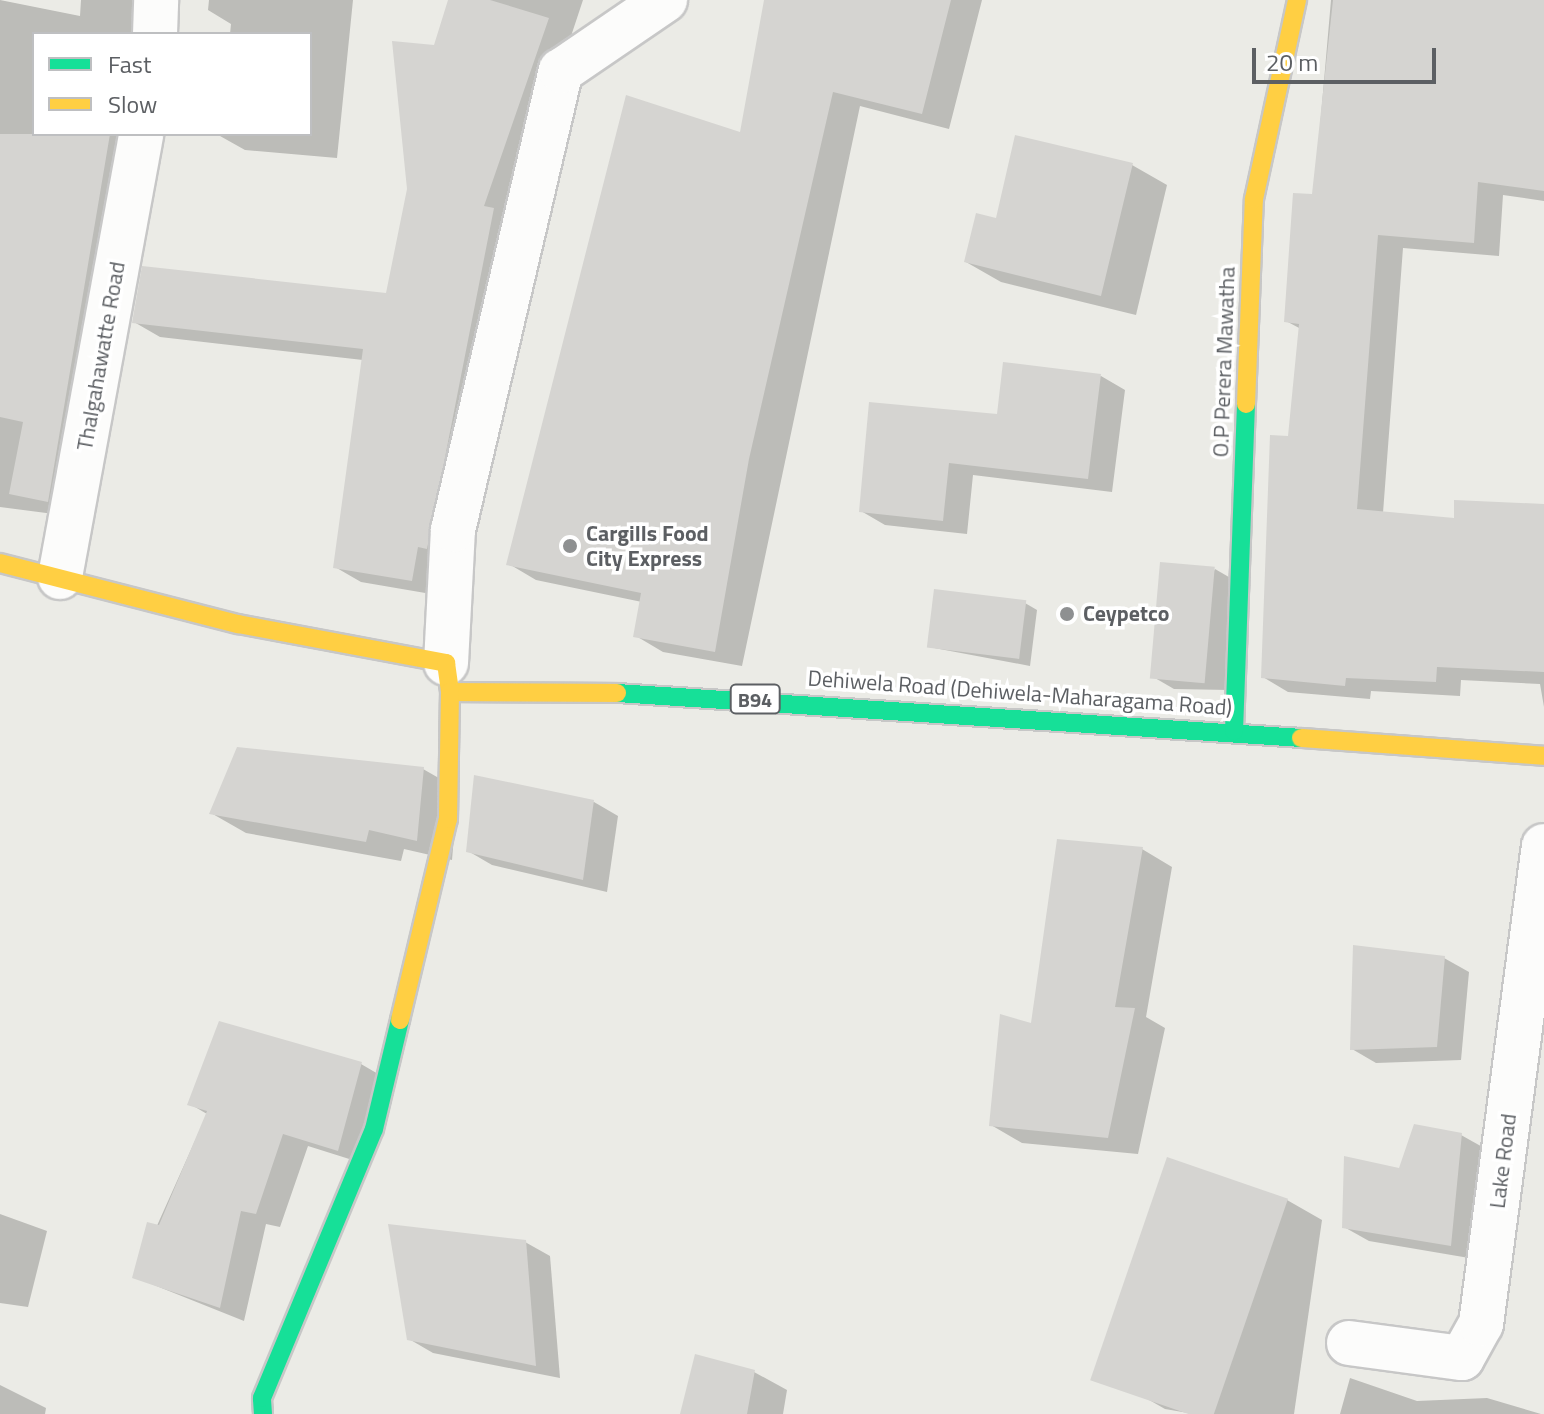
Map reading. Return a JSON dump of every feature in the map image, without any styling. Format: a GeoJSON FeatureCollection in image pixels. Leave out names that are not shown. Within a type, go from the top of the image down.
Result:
{"type":"FeatureCollection","features":[{"type":"Feature","properties":{"kind":"main road","name":"O.P Perera Mawatha"},"geometry":{"type":"LineString","coordinates":[[1234,731],[1254,199],[1297,0]]}},
{"type":"Feature","properties":{"kind":"main road","name":"Dehiwela Road (Dehiwela-Maharagama Road)"},"geometry":{"type":"LineString","coordinates":[[0,563],[448,677],[1234,731],[1544,756]]}},
{"type":"Feature","properties":{"kind":"main road"},"geometry":{"type":"LineString","coordinates":[[263,1414],[262,1398],[374,1129],[448,819],[448,677]]}},
{"type":"Feature","properties":{"kind":"street"},"geometry":{"type":"LineString","coordinates":[[155,32],[156,0]]}},
{"type":"Feature","properties":{"kind":"street"},"geometry":{"type":"LineString","coordinates":[[448,677],[453,530],[561,71],[665,0]]}},
{"type":"Feature","properties":{"kind":"street","name":"Thalgahawatte Road"},"geometry":{"type":"LineString","coordinates":[[60,577],[141,136]]}},
{"type":"Feature","properties":{"kind":"street","name":"Lake Road"},"geometry":{"type":"LineString","coordinates":[[1349,1343],[1462,1358],[1481,1324],[1544,846]]}},
{"type":"Feature","properties":{"kind":"building"},"geometry":{"type":"Polygon","coordinates":[[[448,0],[490,0],[549,18],[484,206],[494,208],[427,549],[418,547],[412,581],[333,568],[363,349],[132,323],[142,266],[386,293],[407,189],[392,41],[434,45],[448,0]]]}},
{"type":"Feature","properties":{"kind":"building"},"geometry":{"type":"Polygon","coordinates":[[[764,0],[951,0],[922,114],[833,92],[749,459],[715,652],[633,637],[641,593],[506,565],[626,95],[740,132],[764,0]]]}},
{"type":"Feature","properties":{"kind":"building"},"geometry":{"type":"Polygon","coordinates":[[[1333,0],[1544,0],[1544,191],[1478,182],[1474,243],[1378,235],[1357,509],[1454,518],[1454,500],[1544,504],[1544,672],[1437,667],[1436,682],[1346,678],[1345,686],[1261,678],[1270,435],[1288,436],[1299,324],[1284,322],[1293,193],[1312,194],[1333,0]]]}},
{"type":"Feature","properties":{"kind":"building"},"geometry":{"type":"Polygon","coordinates":[[[0,134],[110,136],[48,502],[9,494],[23,422],[0,417],[0,134]]]}},
{"type":"Feature","properties":{"kind":"building"},"geometry":{"type":"Polygon","coordinates":[[[1015,135],[1133,163],[1101,296],[964,262],[976,213],[996,218],[1015,135]]]}},
{"type":"Feature","properties":{"kind":"building"},"geometry":{"type":"Polygon","coordinates":[[[1003,362],[1101,374],[1088,479],[949,463],[943,521],[859,512],[869,402],[997,414],[1003,362]]]}},
{"type":"Feature","properties":{"kind":"building"},"geometry":{"type":"Polygon","coordinates":[[[1160,562],[1215,567],[1205,683],[1150,679],[1160,562]]]}},
{"type":"Feature","properties":{"kind":"building"},"geometry":{"type":"Polygon","coordinates":[[[934,589],[1026,600],[1019,659],[927,648],[934,589]]]}},
{"type":"Feature","properties":{"kind":"building"},"geometry":{"type":"Polygon","coordinates":[[[237,747],[424,767],[417,841],[369,830],[366,842],[209,814],[237,747]]]}},
{"type":"Feature","properties":{"kind":"building"},"geometry":{"type":"Polygon","coordinates":[[[474,775],[594,800],[583,880],[466,852],[474,775]]]}},
{"type":"Feature","properties":{"kind":"building"},"geometry":{"type":"Polygon","coordinates":[[[1057,839],[1143,847],[1115,1007],[1135,1008],[1108,1138],[989,1126],[1000,1014],[1031,1023],[1057,839]]]}},
{"type":"Feature","properties":{"kind":"building"},"geometry":{"type":"Polygon","coordinates":[[[1353,945],[1445,956],[1437,1047],[1350,1050],[1353,945]]]}},
{"type":"Feature","properties":{"kind":"building"},"geometry":{"type":"Polygon","coordinates":[[[219,1021],[362,1062],[338,1151],[283,1134],[256,1214],[241,1211],[220,1308],[132,1278],[147,1222],[159,1225],[207,1111],[187,1105],[219,1021]]]}},
{"type":"Feature","properties":{"kind":"building"},"geometry":{"type":"Polygon","coordinates":[[[1414,1124],[1462,1133],[1451,1246],[1342,1228],[1344,1156],[1399,1168],[1414,1124]]]}},
{"type":"Feature","properties":{"kind":"building"},"geometry":{"type":"Polygon","coordinates":[[[1167,1157],[1288,1199],[1214,1414],[1188,1414],[1090,1380],[1167,1157]]]}},
{"type":"Feature","properties":{"kind":"building"},"geometry":{"type":"Polygon","coordinates":[[[388,1224],[526,1240],[536,1366],[407,1340],[388,1224]]]}},
{"type":"Feature","properties":{"kind":"building"},"geometry":{"type":"Polygon","coordinates":[[[695,1354],[755,1370],[747,1414],[680,1414],[695,1354]]]}},
{"type":"Feature","properties":{"kind":"traffic: fast"},"geometry":{"type":"LineString","coordinates":[[1234,731],[1246,404]]}},
{"type":"Feature","properties":{"kind":"traffic: fast"},"geometry":{"type":"LineString","coordinates":[[617,693],[1301,738]]}},
{"type":"Feature","properties":{"kind":"traffic: fast"},"geometry":{"type":"LineString","coordinates":[[263,1414],[262,1398],[374,1129],[400,1020]]}},
{"type":"Feature","properties":{"kind":"traffic: slow"},"geometry":{"type":"LineString","coordinates":[[1246,404],[1254,199],[1297,0]]}},
{"type":"Feature","properties":{"kind":"traffic: slow"},"geometry":{"type":"LineString","coordinates":[[0,563],[238,624],[446,663],[450,692],[617,693]]}},
{"type":"Feature","properties":{"kind":"traffic: slow"},"geometry":{"type":"LineString","coordinates":[[400,1020],[448,819],[450,692]]}},
{"type":"Feature","properties":{"kind":"traffic: slow"},"geometry":{"type":"LineString","coordinates":[[1301,738],[1544,756]]}},
{"type":"Feature","properties":{"kind":"place","name":"Cargills Food City Express"},"geometry":{"type":"Point","coordinates":[570,546]}},
{"type":"Feature","properties":{"kind":"place","name":"Ceypetco"},"geometry":{"type":"Point","coordinates":[1067,614]}}]}
